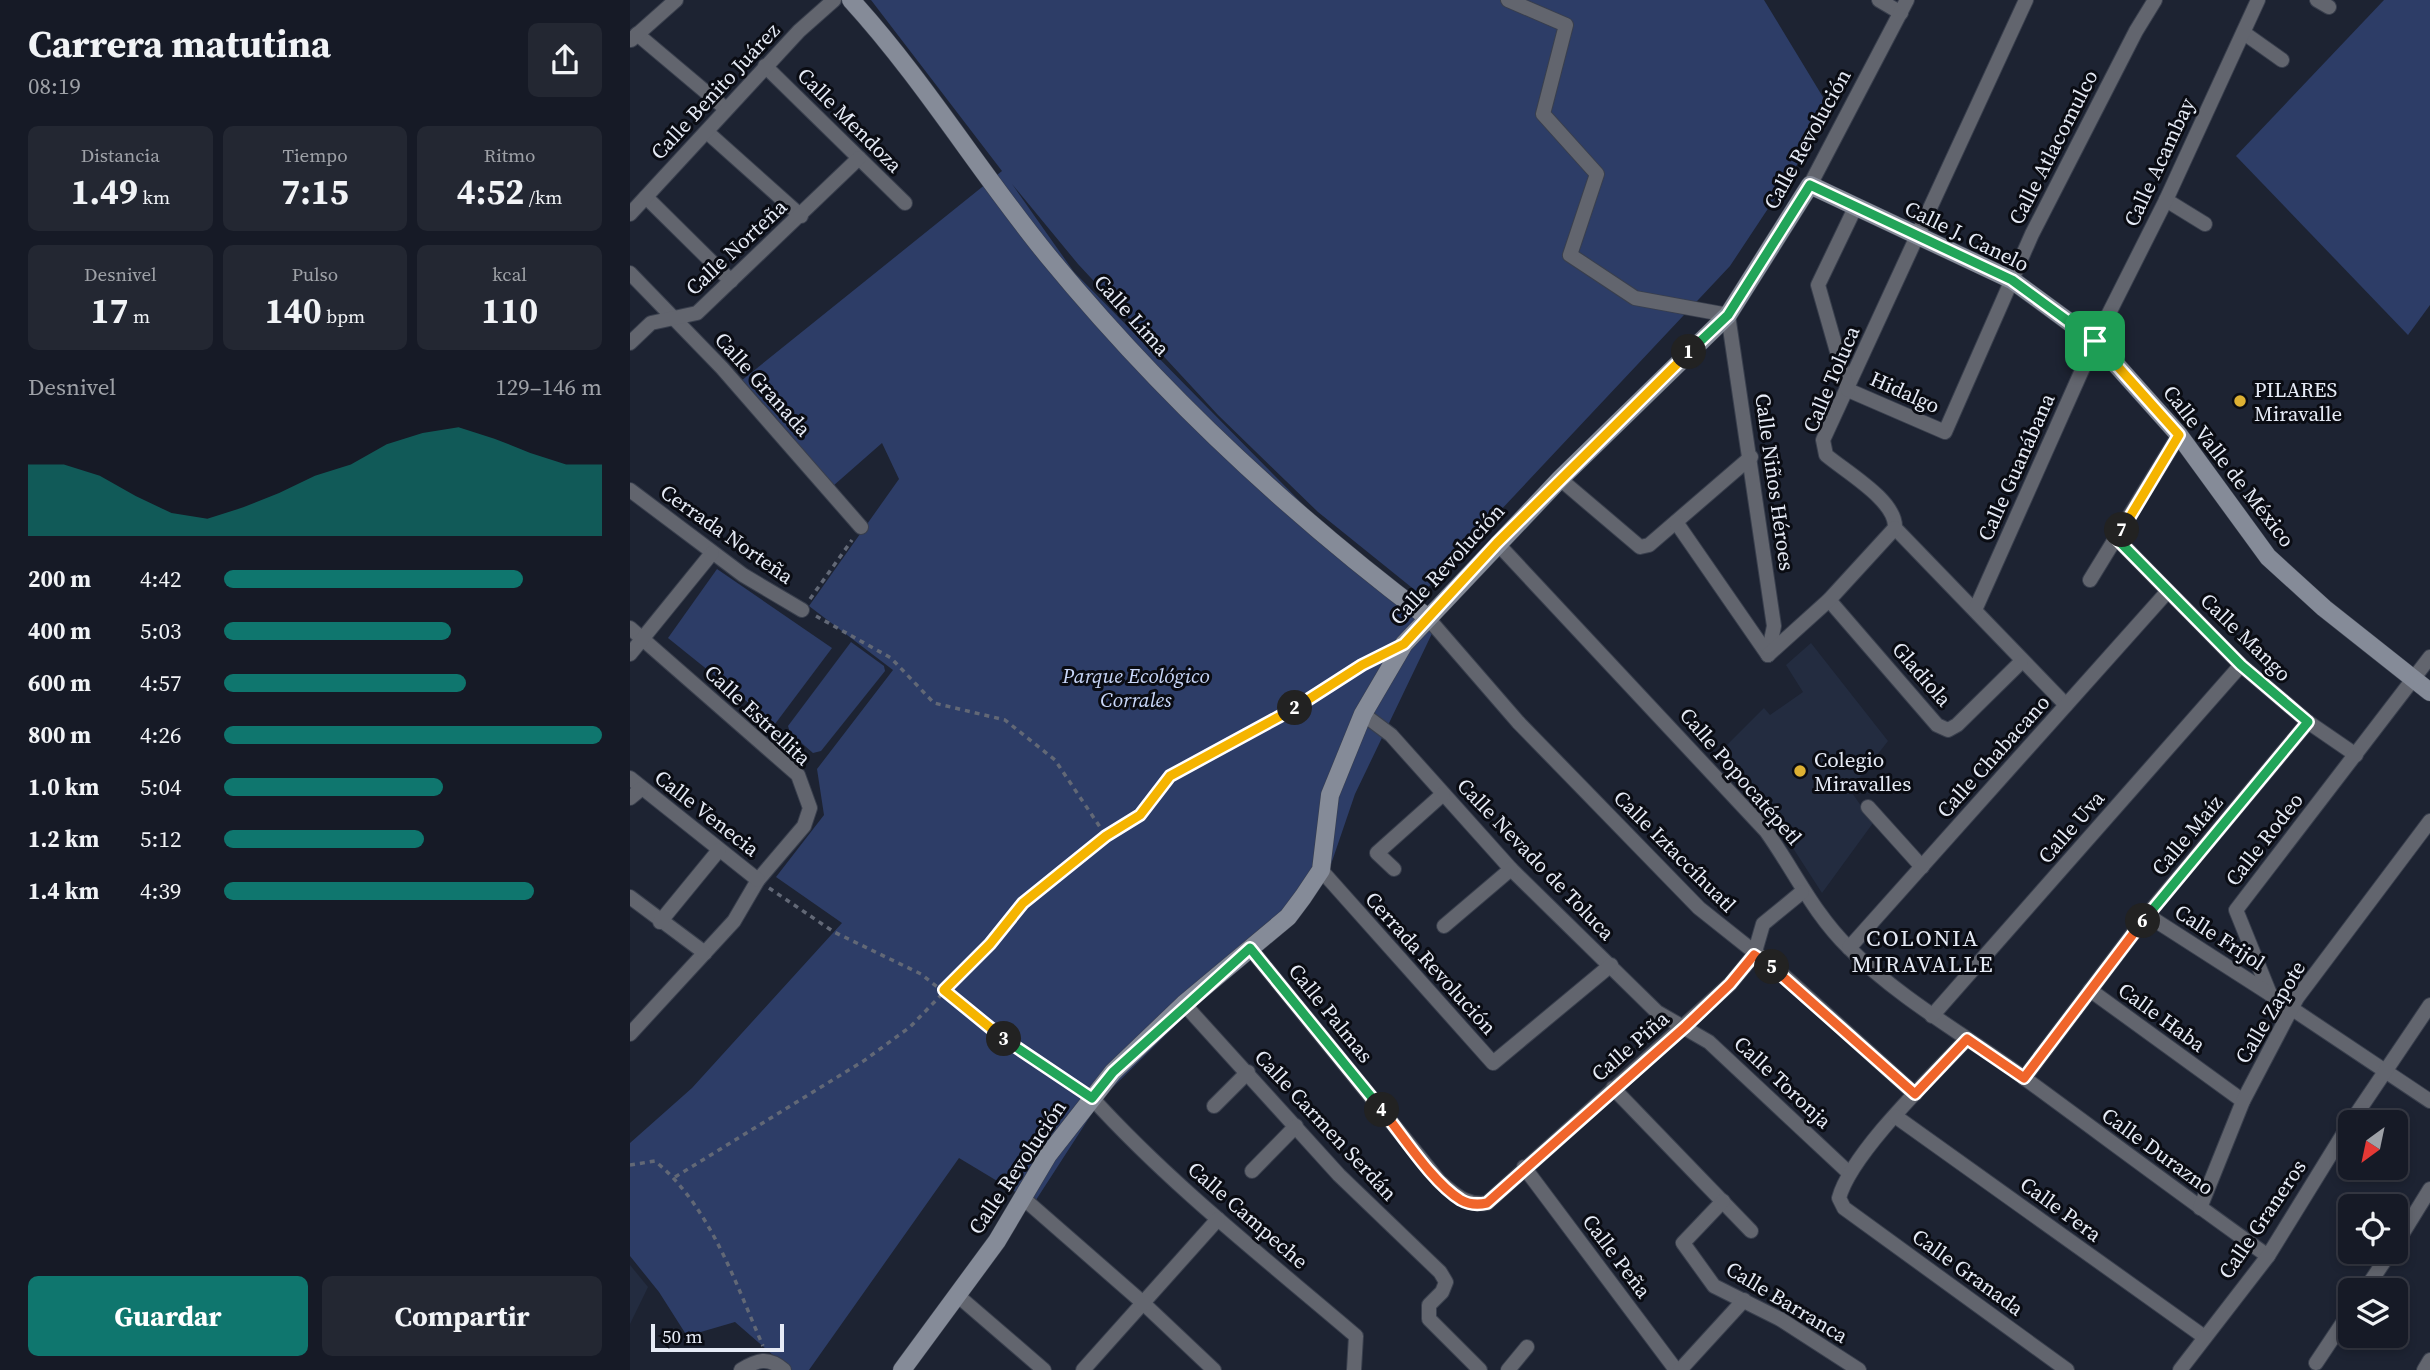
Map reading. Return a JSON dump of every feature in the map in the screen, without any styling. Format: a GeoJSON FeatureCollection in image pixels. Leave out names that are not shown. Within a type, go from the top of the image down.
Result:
{"type":"FeatureCollection","features":[{"type":"Feature","properties":{"kind":"street"},"geometry":{"type":"LineString","coordinates":[[676,0],[634,37],[726,109]]}},
{"type":"Feature","properties":{"kind":"street","name":"Calle Benito Juárez"},"geometry":{"type":"LineString","coordinates":[[630,214],[765,66],[834,0]]}},
{"type":"Feature","properties":{"kind":"street","name":"Calle Lima"},"geometry":{"type":"LineString","coordinates":[[850,0],[908,69],[1047,255],[1130,349],[1271,490],[1350,559],[1427,617]]}},
{"type":"Feature","properties":{"kind":"street"},"geometry":{"type":"LineString","coordinates":[[1508,0],[1566,25],[1544,114],[1597,174],[1570,255],[1635,299],[1728,315]]}},
{"type":"Feature","properties":{"kind":"street"},"geometry":{"type":"LineString","coordinates":[[1879,0],[1904,6]]}},
{"type":"Feature","properties":{"kind":"street","name":"Calle Toluca"},"geometry":{"type":"LineString","coordinates":[[2026,0],[1823,440],[1826,455],[1887,504],[1896,517],[1895,528],[1975,610],[2021,662],[2066,705]]}},
{"type":"Feature","properties":{"kind":"street","name":"Calle Atlacomulco"},"geometry":{"type":"LineString","coordinates":[[1945,432],[2032,234],[2136,31],[2155,0]]}},
{"type":"Feature","properties":{"kind":"street","name":"Calle Acambay"},"geometry":{"type":"LineString","coordinates":[[2095,341],[2165,200],[2258,0]]}},
{"type":"Feature","properties":{"kind":"street","name":"Calle Revolución"},"geometry":{"type":"LineString","coordinates":[[902,1370],[1023,1198],[1048,1155],[1113,1072],[1184,1004],[1288,917],[1321,870],[1330,795],[1363,714],[1404,644],[1560,479],[1728,315],[1810,185],[1904,6]]}},
{"type":"Feature","properties":{"kind":"street"},"geometry":{"type":"LineString","coordinates":[[2244,33],[2282,60]]}},
{"type":"Feature","properties":{"kind":"street","name":"Calle Mendoza"},"geometry":{"type":"LineString","coordinates":[[765,66],[905,204]]}},
{"type":"Feature","properties":{"kind":"street"},"geometry":{"type":"LineString","coordinates":[[707,132],[801,216]]}},
{"type":"Feature","properties":{"kind":"street","name":"Calle Norteña"},"geometry":{"type":"LineString","coordinates":[[630,343],[651,323],[676,320],[697,313],[859,158]]}},
{"type":"Feature","properties":{"kind":"street","name":"Calle J. Canelo"},"geometry":{"type":"LineString","coordinates":[[1810,185],[2012,280],[2095,341]]}},
{"type":"Feature","properties":{"kind":"street"},"geometry":{"type":"LineString","coordinates":[[646,197],[731,281]]}},
{"type":"Feature","properties":{"kind":"street"},"geometry":{"type":"LineString","coordinates":[[2165,200],[2205,224]]}},
{"type":"Feature","properties":{"kind":"street"},"geometry":{"type":"LineString","coordinates":[[1848,390],[1818,285],[1855,208]]}},
{"type":"Feature","properties":{"kind":"street","name":"Calle Granada"},"geometry":{"type":"LineString","coordinates":[[630,273],[676,320],[861,527]]}},
{"type":"Feature","properties":{"kind":"street","name":"Calle Niños Héroes"},"geometry":{"type":"LineString","coordinates":[[1728,315],[1774,626],[1768,655]]}},
{"type":"Feature","properties":{"kind":"street","name":"Calle Valle de México"},"geometry":{"type":"LineString","coordinates":[[2095,341],[2179,435],[2268,557],[2324,608],[2430,692]]}},
{"type":"Feature","properties":{"kind":"street","name":"Calle Guanábana"},"geometry":{"type":"LineString","coordinates":[[1975,610],[2095,341]]}},
{"type":"Feature","properties":{"kind":"street","name":"Hidalgo"},"geometry":{"type":"LineString","coordinates":[[1848,390],[1945,432]]}},
{"type":"Feature","properties":{"kind":"street"},"geometry":{"type":"LineString","coordinates":[[2090,580],[2179,435]]}},
{"type":"Feature","properties":{"kind":"street"},"geometry":{"type":"LineString","coordinates":[[1560,479],[1640,547],[1649,545],[1751,457]]}},
{"type":"Feature","properties":{"kind":"street","name":"Cerrada Norteña"},"geometry":{"type":"LineString","coordinates":[[630,490],[712,553],[802,610]]}},
{"type":"Feature","properties":{"kind":"street"},"geometry":{"type":"LineString","coordinates":[[1676,522],[1768,655],[1829,600],[1895,528]]}},
{"type":"Feature","properties":{"kind":"street","name":"Calle Mango"},"geometry":{"type":"LineString","coordinates":[[2117,539],[2241,665],[2308,722],[2356,755]]}},
{"type":"Feature","properties":{"kind":"street","name":"Calle Popocatépetl"},"geometry":{"type":"LineString","coordinates":[[1497,543],[1766,831],[1790,863],[1802,892],[1849,948],[1933,1016],[2024,1078]]}},
{"type":"Feature","properties":{"kind":"street"},"geometry":{"type":"LineString","coordinates":[[630,654],[712,553]]}},
{"type":"Feature","properties":{"kind":"street","name":"Calle Chabacano"},"geometry":{"type":"LineString","coordinates":[[1849,948],[2168,591]]}},
{"type":"Feature","properties":{"kind":"street","name":"Gladiola"},"geometry":{"type":"LineString","coordinates":[[1829,600],[1937,724],[1948,730],[1957,725],[2021,662]]}},
{"type":"Feature","properties":{"kind":"street","name":"Calle Iztaccíhuatl"},"geometry":{"type":"LineString","coordinates":[[1427,617],[1518,722],[1699,908],[1754,955],[1782,974],[1915,1094]]}},
{"type":"Feature","properties":{"kind":"street","name":"Calle Estrellita"},"geometry":{"type":"LineString","coordinates":[[630,628],[798,775],[810,808],[804,825],[758,880],[734,921],[630,1034]]}},
{"type":"Feature","properties":{"kind":"street","name":"Calle Rodeo"},"geometry":{"type":"LineString","coordinates":[[2270,994],[2236,910],[2430,657]]}},
{"type":"Feature","properties":{"kind":"street","name":"Calle Uva"},"geometry":{"type":"LineString","coordinates":[[1933,1016],[2241,665]]}},
{"type":"Feature","properties":{"kind":"street","name":"Calle Nevado de Toluca"},"geometry":{"type":"LineString","coordinates":[[1363,714],[1391,735],[1511,869],[1657,1012],[1686,1026]]}},
{"type":"Feature","properties":{"kind":"street","name":"Calle Maíz"},"geometry":{"type":"LineString","coordinates":[[2024,1078],[2147,915],[2308,722]]}},
{"type":"Feature","properties":{"kind":"street","name":"Calle Venecia"},"geometry":{"type":"LineString","coordinates":[[634,788],[758,880]]}},
{"type":"Feature","properties":{"kind":"street"},"geometry":{"type":"LineString","coordinates":[[1394,869],[1377,853],[1443,794]]}},
{"type":"Feature","properties":{"kind":"street"},"geometry":{"type":"LineString","coordinates":[[1868,807],[1922,867]]}},
{"type":"Feature","properties":{"kind":"street","name":"Calle Zapote"},"geometry":{"type":"LineString","coordinates":[[2200,1208],[2243,1101],[2291,1010],[2430,821]]}},
{"type":"Feature","properties":{"kind":"street"},"geometry":{"type":"LineString","coordinates":[[660,922],[719,850]]}},
{"type":"Feature","properties":{"kind":"street"},"geometry":{"type":"LineString","coordinates":[[1444,926],[1511,869]]}},
{"type":"Feature","properties":{"kind":"street","name":"Cerrada Revolución"},"geometry":{"type":"LineString","coordinates":[[1321,870],[1493,1063],[1611,965]]}},
{"type":"Feature","properties":{"kind":"street","name":"Calle Piña"},"geometry":{"type":"LineString","coordinates":[[1461,1200],[1475,1205],[1487,1203],[1524,1167],[1686,1026],[1730,984],[1754,955],[1763,924],[1802,892]]}},
{"type":"Feature","properties":{"kind":"street"},"geometry":{"type":"LineString","coordinates":[[630,897],[705,953]]}},
{"type":"Feature","properties":{"kind":"street","name":"Calle Frijol"},"geometry":{"type":"LineString","coordinates":[[2147,915],[2270,994]]}},
{"type":"Feature","properties":{"kind":"street","name":"Calle Palmas"},"geometry":{"type":"LineString","coordinates":[[1250,948],[1440,1182],[1461,1200]]}},
{"type":"Feature","properties":{"kind":"street","name":"Calle Haba"},"geometry":{"type":"LineString","coordinates":[[2090,990],[2243,1101]]}},
{"type":"Feature","properties":{"kind":"street"},"geometry":{"type":"LineString","coordinates":[[2270,994],[2430,1101]]}},
{"type":"Feature","properties":{"kind":"street","name":"Calle Carmen Serdán"},"geometry":{"type":"LineString","coordinates":[[1184,1004],[1339,1175],[1440,1272],[1446,1282],[1442,1292],[1429,1305],[1429,1319],[1480,1370]]}},
{"type":"Feature","properties":{"kind":"street","name":"Calle Graneros"},"geometry":{"type":"LineString","coordinates":[[2359,1110],[2430,1005]]}},
{"type":"Feature","properties":{"kind":"street","name":"Calle Toronja"},"geometry":{"type":"LineString","coordinates":[[1686,1026],[1709,1042],[1849,1173]]}},
{"type":"Feature","properties":{"kind":"street"},"geometry":{"type":"LineString","coordinates":[[1849,1173],[1895,1116],[1967,1039]]}},
{"type":"Feature","properties":{"kind":"street"},"geometry":{"type":"LineString","coordinates":[[1214,1106],[1248,1072]]}},
{"type":"Feature","properties":{"kind":"street","name":"Calle Durazno"},"geometry":{"type":"LineString","coordinates":[[2024,1078],[2269,1256]]}},
{"type":"Feature","properties":{"kind":"street","name":"Calle Barranca"},"geometry":{"type":"LineString","coordinates":[[1613,1088],[1751,1231]]}},
{"type":"Feature","properties":{"kind":"street","name":"Calle Campeche"},"geometry":{"type":"LineString","coordinates":[[1092,1098],[1127,1137],[1218,1219],[1356,1335],[1354,1370]]}},
{"type":"Feature","properties":{"kind":"street","name":"Calle Pera"},"geometry":{"type":"LineString","coordinates":[[1895,1116],[2203,1336]]}},
{"type":"Feature","properties":{"kind":"street"},"geometry":{"type":"LineString","coordinates":[[1252,1171],[1296,1126]]}},
{"type":"Feature","properties":{"kind":"street","name":"Calle Graneros"},"geometry":{"type":"LineString","coordinates":[[2180,1370],[2203,1336],[2269,1256],[2338,1144]]}},
{"type":"Feature","properties":{"kind":"street","name":"Calle Peña"},"geometry":{"type":"LineString","coordinates":[[1524,1167],[1678,1370]]}},
{"type":"Feature","properties":{"kind":"street","name":"Calle Granada"},"geometry":{"type":"LineString","coordinates":[[1849,1173],[1839,1198],[1844,1208],[2067,1370]]}},
{"type":"Feature","properties":{"kind":"street"},"geometry":{"type":"LineString","coordinates":[[2408,1225],[2430,1189]]}},
{"type":"Feature","properties":{"kind":"street"},"geometry":{"type":"LineString","coordinates":[[1023,1198],[1142,1302],[1214,1370]]}},
{"type":"Feature","properties":{"kind":"street","name":"Calle Barranca"},"geometry":{"type":"LineString","coordinates":[[1723,1201],[1684,1243],[1714,1286],[1780,1318],[1859,1370]]}},
{"type":"Feature","properties":{"kind":"street"},"geometry":{"type":"LineString","coordinates":[[1083,1370],[1218,1219]]}},
{"type":"Feature","properties":{"kind":"street"},"geometry":{"type":"LineString","coordinates":[[957,1295],[1044,1370]]}},
{"type":"Feature","properties":{"kind":"street"},"geometry":{"type":"LineString","coordinates":[[1678,1370],[1744,1300]]}},
{"type":"Feature","properties":{"kind":"street"},"geometry":{"type":"LineString","coordinates":[[2316,1363],[2338,1330]]}},
{"type":"Feature","properties":{"kind":"street"},"geometry":{"type":"LineString","coordinates":[[1508,1370],[1527,1348]]}},
{"type":"Feature","properties":{"kind":"street"},"geometry":{"type":"LineString","coordinates":[[741,1370],[763,1360],[784,1370]]}},
{"type":"Feature","properties":{"kind":"street"},"geometry":{"type":"LineString","coordinates":[[2424,1370],[2430,1360]]}},
{"type":"Feature","properties":{"kind":"path"},"geometry":{"type":"LineString","coordinates":[[861,527],[802,610],[891,658],[934,703],[1005,720],[1055,760],[1106,836]]}},
{"type":"Feature","properties":{"kind":"path"},"geometry":{"type":"LineString","coordinates":[[675,1177],[865,1060],[910,1027],[990,944],[1023,903],[1106,836],[1140,815],[1170,776],[1293,710],[1362,665],[1404,644]]}},
{"type":"Feature","properties":{"kind":"path"},"geometry":{"type":"LineString","coordinates":[[758,880],[834,932],[921,974],[1013,1047],[1092,1098]]}},
{"type":"Feature","properties":{"kind":"path"},"geometry":{"type":"LineString","coordinates":[[630,1165],[655,1161],[675,1177],[701,1214],[763,1360]]}},
{"type":"Feature","properties":{"kind":"shaded area","name":"Colegio Miravalles"},"geometry":{"type":"Polygon","coordinates":[[[1811,643],[1888,741],[1850,790],[1873,823],[1822,893],[1780,828],[1720,752],[1764,708],[1770,715],[1803,692],[1786,665],[1811,643]]]}},
{"type":"Feature","properties":{"kind":"shaded area"},"geometry":{"type":"Polygon","coordinates":[[[630,1265],[648,1287],[630,1324],[630,1265]]]}},
{"type":"Feature","properties":{"kind":"green space","name":"Parque Ecológico Corrales"},"geometry":{"type":"Polygon","coordinates":[[[871,0],[1764,0],[1832,112],[1730,266],[1421,595],[1318,512],[1218,415],[1078,264],[1012,184],[1074,272],[1343,545],[1438,621],[1355,794],[1327,876],[1102,1098],[1034,1203],[959,1158],[809,1370],[790,1370],[735,1322],[687,1336],[659,1292],[630,1256],[630,1143],[692,1088],[842,923],[776,877],[824,815],[817,769],[893,670],[809,606],[899,479],[882,443],[833,486],[741,381],[1002,171],[871,0]]]}},
{"type":"Feature","properties":{"kind":"green space"},"geometry":{"type":"Polygon","coordinates":[[[2384,0],[2430,0],[2430,305],[2408,335],[2236,156],[2384,0]]]}},
{"type":"Feature","properties":{"kind":"green space"},"geometry":{"type":"Polygon","coordinates":[[[717,569],[832,648],[775,724],[668,638],[717,569]]]}},
{"type":"Feature","properties":{"kind":"green space"},"geometry":{"type":"Polygon","coordinates":[[[851,642],[884,666],[885,671],[821,751],[813,753],[790,733],[788,726],[851,642]]]}},
{"type":"Feature","properties":{"kind":"place","name":"PILARES Miravalle"},"geometry":{"type":"Point","coordinates":[2240,401]}},
{"type":"Feature","properties":{"kind":"place","name":"Colegio Miravalles"},"geometry":{"type":"Point","coordinates":[1800,771]}},
{"type":"Feature","properties":{"kind":"district","name":"COLONIA MIRAVALLE"},"geometry":{"type":"Point","coordinates":[1923,951]}},
{"type":"Feature","properties":{"kind":"route"},"geometry":{"type":"LineString","coordinates":[[1810,185],[2012,280],[2095,341],[2179,435],[2117,539],[2241,665],[2308,722],[2147,915],[2024,1078],[1967,1039],[1915,1094],[1782,974],[1754,955],[1730,984],[1686,1026],[1524,1167],[1487,1203],[1475,1205],[1461,1200],[1440,1182],[1250,948],[1184,1004],[1113,1072],[1092,1098],[1013,1047],[944,990],[990,944],[1023,903],[1106,836],[1140,815],[1170,776],[1293,710],[1362,665],[1404,644],[1560,479],[1728,315],[1810,185]]}}]}
